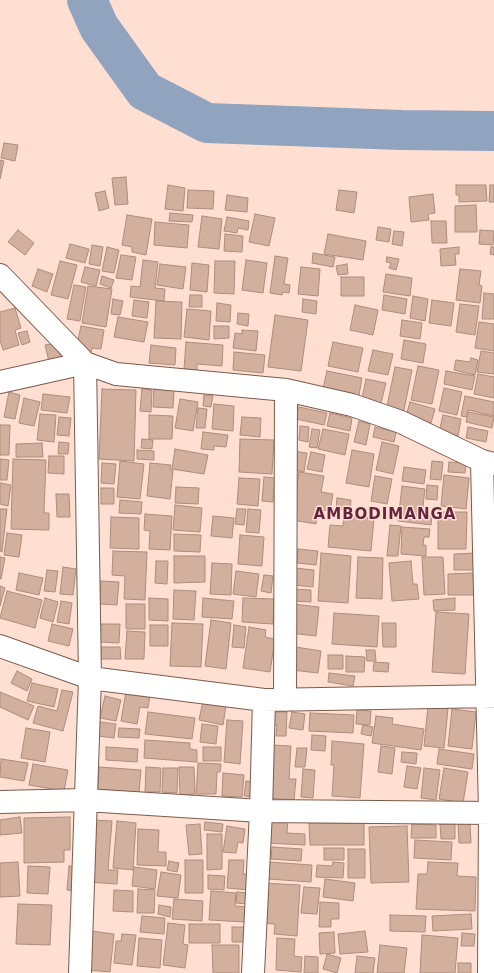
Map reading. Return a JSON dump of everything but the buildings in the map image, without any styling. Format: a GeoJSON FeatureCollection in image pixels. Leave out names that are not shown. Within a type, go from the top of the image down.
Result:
{"type":"FeatureCollection","features":[{"type":"Feature","properties":{"kind":"street"},"geometry":{"type":"LineString","coordinates":[[0,275],[85,363],[116,374],[286,390],[352,405],[401,422],[488,463],[492,812],[489,973]]}},
{"type":"Feature","properties":{"kind":"street"},"geometry":{"type":"LineString","coordinates":[[0,382],[85,363]]}},
{"type":"Feature","properties":{"kind":"street"},"geometry":{"type":"LineString","coordinates":[[80,973],[90,678],[85,363]]}},
{"type":"Feature","properties":{"kind":"street"},"geometry":{"type":"LineString","coordinates":[[253,973],[261,811],[274,700],[286,390]]}},
{"type":"Feature","properties":{"kind":"street"},"geometry":{"type":"LineString","coordinates":[[0,646],[90,678],[274,700],[490,696]]}},
{"type":"Feature","properties":{"kind":"street"},"geometry":{"type":"LineString","coordinates":[[0,802],[85,800],[261,811],[492,812]]}},
{"type":"Feature","properties":{"kind":"waterway"},"geometry":{"type":"LineString","coordinates":[[87,0],[99,27],[145,91],[207,123],[401,130],[494,131]]}},
{"type":"Feature","properties":{"kind":"district","name":"AMBODIMANGA"},"geometry":{"type":"Point","coordinates":[385,515]}}]}
